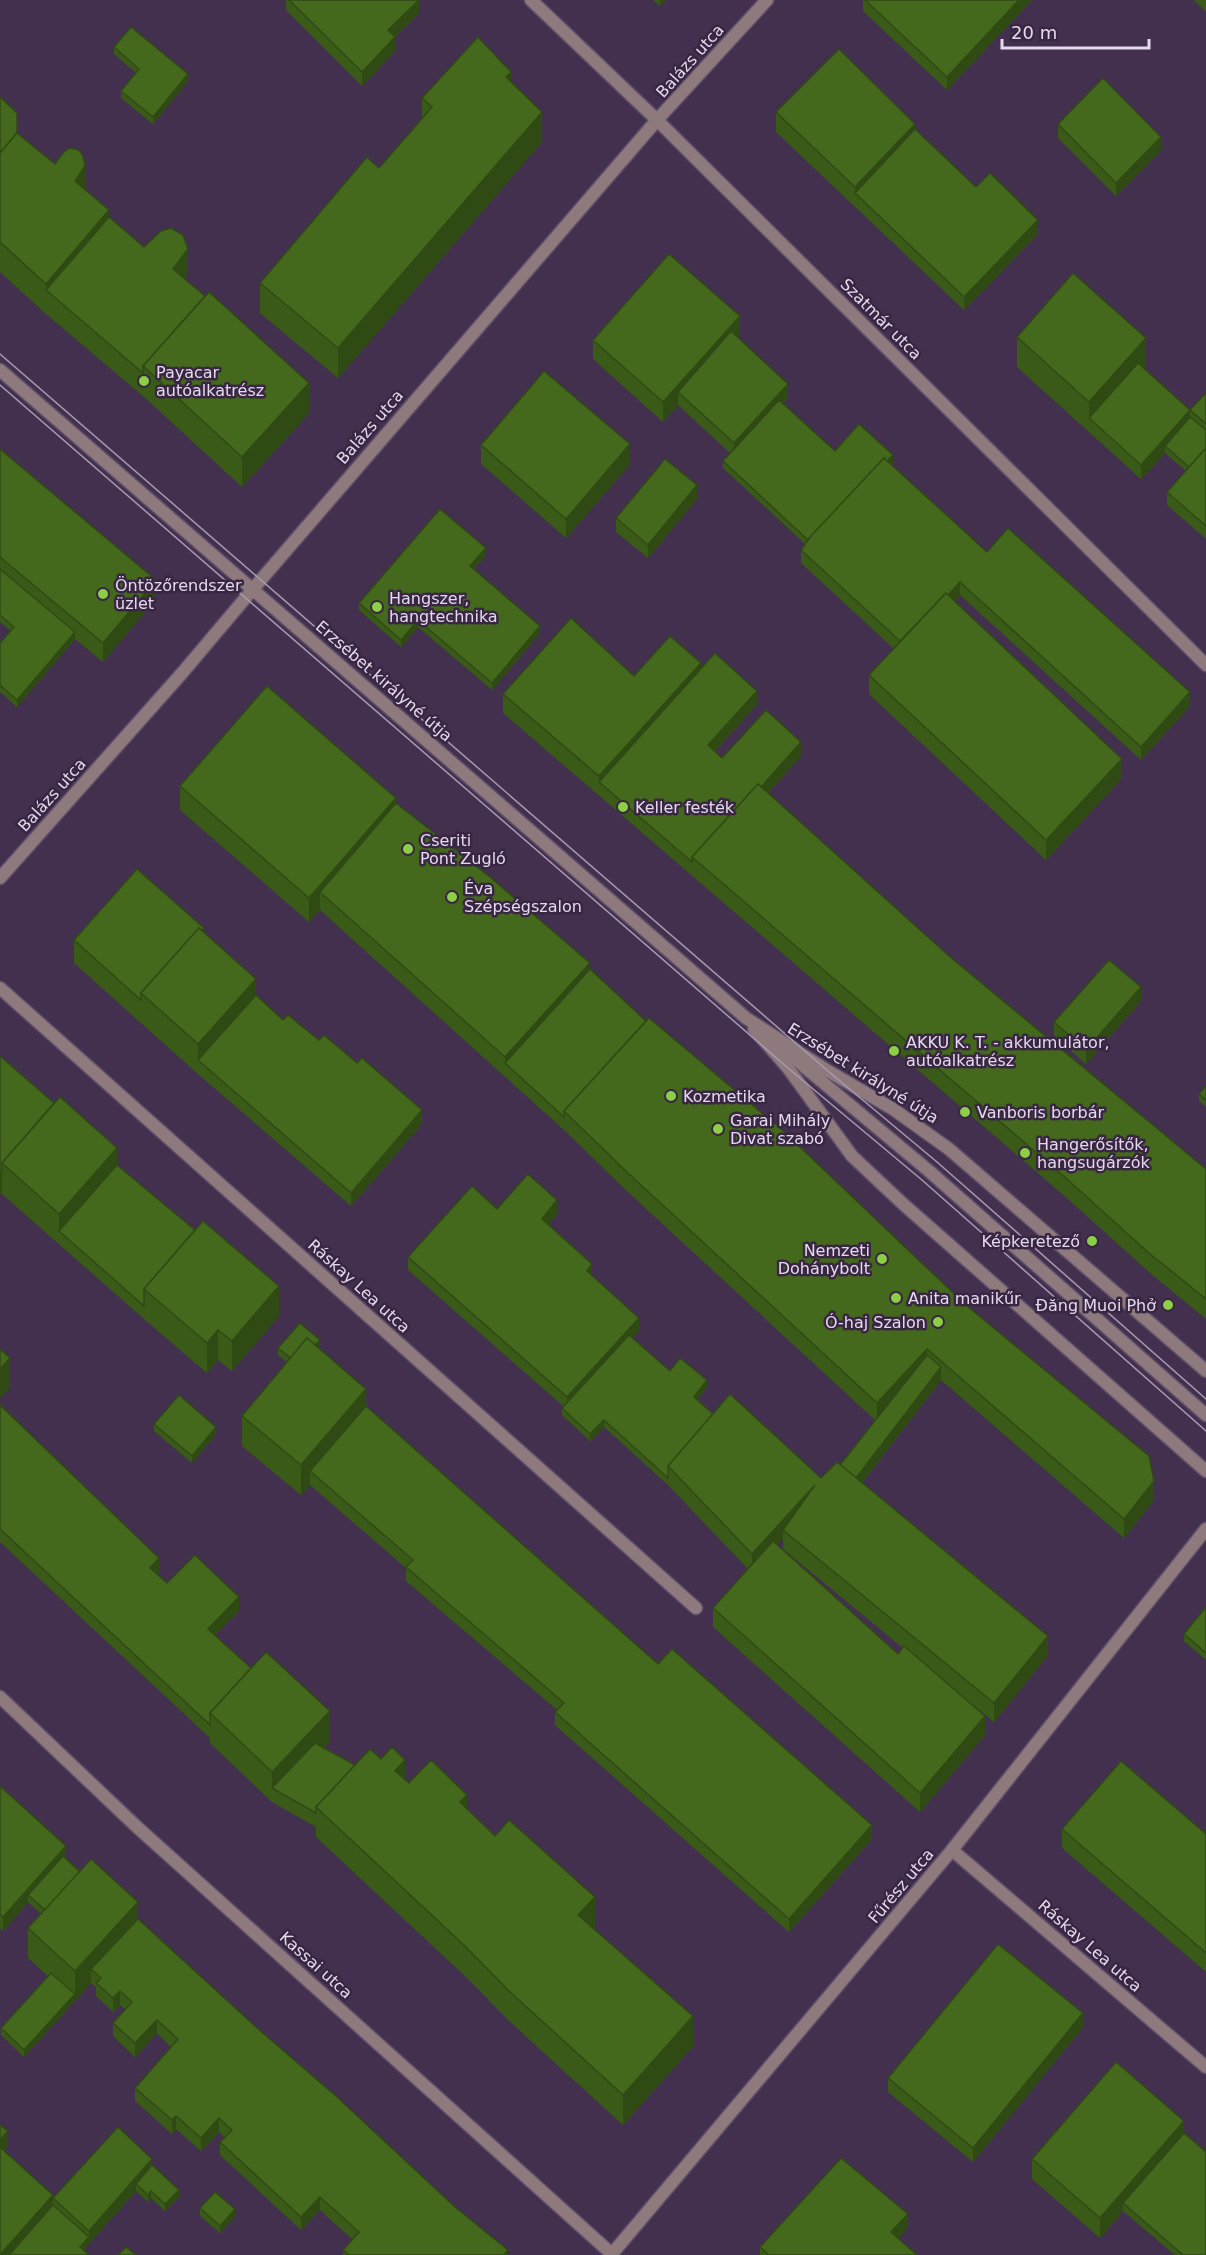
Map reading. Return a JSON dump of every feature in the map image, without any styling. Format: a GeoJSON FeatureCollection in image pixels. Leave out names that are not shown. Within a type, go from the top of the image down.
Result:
{"type":"FeatureCollection","features":[{"type":"Feature","properties":{"kind":"street","name":"Szatmár utca"},"geometry":{"type":"LineString","coordinates":[[531,0],[657,120],[1206,665]]}},
{"type":"Feature","properties":{"kind":"street","name":"Balázs utca"},"geometry":{"type":"LineString","coordinates":[[0,878],[183,672],[657,120],[767,0]]}},
{"type":"Feature","properties":{"kind":"street","name":"Erzsébet királyné útja"},"geometry":{"type":"LineString","coordinates":[[0,370],[746,1018],[828,1071],[893,1108],[949,1149],[1206,1371]]}},
{"type":"Feature","properties":{"kind":"street","name":"Ráskay Lea utca"},"geometry":{"type":"LineString","coordinates":[[0,988],[696,1608]]}},
{"type":"Feature","properties":{"kind":"street","name":"Erzsébet királyné útja"},"geometry":{"type":"LineString","coordinates":[[746,1018],[788,1068],[852,1156],[1121,1398],[1206,1471]]}},
{"type":"Feature","properties":{"kind":"street"},"geometry":{"type":"LineString","coordinates":[[746,1018],[930,1171],[1206,1415]]}},
{"type":"Feature","properties":{"kind":"street","name":"Fűrész utca"},"geometry":{"type":"LineString","coordinates":[[612,2255],[952,1850],[1206,1529]]}},
{"type":"Feature","properties":{"kind":"street","name":"Kassai utca"},"geometry":{"type":"LineString","coordinates":[[0,1697],[137,1827],[612,2255]]}},
{"type":"Feature","properties":{"kind":"street","name":"Ráskay Lea utca"},"geometry":{"type":"LineString","coordinates":[[952,1850],[1206,2067]]}},
{"type":"Feature","properties":{"kind":"building"},"geometry":{"type":"Polygon","coordinates":[[[289,0],[419,0],[388,30],[395,37],[362,72],[289,0]]]}},
{"type":"Feature","properties":{"kind":"building"},"geometry":{"type":"Polygon","coordinates":[[[865,0],[1019,0],[947,77],[865,0]]]}},
{"type":"Feature","properties":{"kind":"building"},"geometry":{"type":"Polygon","coordinates":[[[131,27],[188,74],[153,117],[121,91],[139,69],[114,47],[131,27]]]}},
{"type":"Feature","properties":{"kind":"building"},"geometry":{"type":"Polygon","coordinates":[[[478,37],[511,72],[506,77],[542,112],[338,348],[260,283],[367,157],[379,168],[432,107],[422,98],[478,37]]]}},
{"type":"Feature","properties":{"kind":"building"},"geometry":{"type":"Polygon","coordinates":[[[839,49],[915,124],[855,187],[776,112],[839,49]]]}},
{"type":"Feature","properties":{"kind":"building"},"geometry":{"type":"Polygon","coordinates":[[[1103,78],[1161,137],[1116,183],[1058,124],[1103,78]]]}},
{"type":"Feature","properties":{"kind":"building"},"geometry":{"type":"Polygon","coordinates":[[[0,97],[17,113],[17,133],[0,153],[0,97]]]}},
{"type":"Feature","properties":{"kind":"building"},"geometry":{"type":"Polygon","coordinates":[[[915,129],[976,187],[990,173],[1038,220],[964,297],[855,193],[915,129]]]}},
{"type":"Feature","properties":{"kind":"building"},"geometry":{"type":"Polygon","coordinates":[[[17,133],[55,164],[69,148],[79,150],[85,166],[75,181],[109,210],[46,284],[0,242],[0,153],[17,133]]]}},
{"type":"Feature","properties":{"kind":"building"},"geometry":{"type":"Polygon","coordinates":[[[109,217],[144,247],[161,231],[171,228],[183,235],[188,249],[173,269],[205,296],[143,366],[143,373],[46,290],[109,217]]]}},
{"type":"Feature","properties":{"kind":"building"},"geometry":{"type":"Polygon","coordinates":[[[669,254],[740,316],[663,402],[593,340],[669,254]]]}},
{"type":"Feature","properties":{"kind":"building"},"geometry":{"type":"Polygon","coordinates":[[[1073,273],[1146,338],[1089,402],[1017,337],[1073,273]]]}},
{"type":"Feature","properties":{"kind":"building"},"geometry":{"type":"Polygon","coordinates":[[[209,292],[309,383],[242,457],[143,366],[209,292]]]}},
{"type":"Feature","properties":{"kind":"building"},"geometry":{"type":"Polygon","coordinates":[[[731,331],[788,384],[734,443],[678,392],[731,331]]]}},
{"type":"Feature","properties":{"kind":"building"},"geometry":{"type":"Polygon","coordinates":[[[1138,363],[1190,410],[1141,465],[1089,418],[1138,363]]]}},
{"type":"Feature","properties":{"kind":"building"},"geometry":{"type":"Polygon","coordinates":[[[544,371],[630,444],[566,519],[481,445],[544,371]]]}},
{"type":"Feature","properties":{"kind":"building"},"geometry":{"type":"Polygon","coordinates":[[[1206,393],[1206,424],[1190,410],[1206,393]]]}},
{"type":"Feature","properties":{"kind":"building"},"geometry":{"type":"Polygon","coordinates":[[[779,400],[835,451],[859,424],[893,455],[887,461],[884,458],[808,540],[723,461],[779,400]]]}},
{"type":"Feature","properties":{"kind":"building"},"geometry":{"type":"Polygon","coordinates":[[[1190,417],[1206,430],[1206,448],[1189,467],[1165,446],[1190,417]]]}},
{"type":"Feature","properties":{"kind":"building"},"geometry":{"type":"Polygon","coordinates":[[[1206,448],[1206,526],[1167,492],[1206,448]]]}},
{"type":"Feature","properties":{"kind":"building"},"geometry":{"type":"Polygon","coordinates":[[[0,449],[156,580],[103,643],[0,557],[0,449]]]}},
{"type":"Feature","properties":{"kind":"building"},"geometry":{"type":"Polygon","coordinates":[[[884,458],[987,552],[1008,528],[1190,692],[1141,747],[960,582],[948,595],[946,593],[900,641],[801,550],[811,536],[884,458]]]}},
{"type":"Feature","properties":{"kind":"building"},"geometry":{"type":"Polygon","coordinates":[[[665,459],[697,485],[648,545],[616,518],[665,459]]]}},
{"type":"Feature","properties":{"kind":"building"},"geometry":{"type":"Polygon","coordinates":[[[440,509],[486,548],[470,566],[540,626],[492,683],[418,620],[401,640],[359,603],[440,509]]]}},
{"type":"Feature","properties":{"kind":"building"},"geometry":{"type":"Polygon","coordinates":[[[0,569],[75,632],[17,700],[0,685],[0,643],[14,627],[0,615],[0,569]]]}},
{"type":"Feature","properties":{"kind":"building"},"geometry":{"type":"Polygon","coordinates":[[[946,593],[1122,759],[1046,840],[869,675],[946,593]]]}},
{"type":"Feature","properties":{"kind":"building"},"geometry":{"type":"Polygon","coordinates":[[[571,618],[634,676],[670,636],[701,663],[599,776],[503,694],[571,618]]]}},
{"type":"Feature","properties":{"kind":"building"},"geometry":{"type":"Polygon","coordinates":[[[715,653],[757,691],[708,745],[722,758],[766,710],[801,742],[761,787],[758,784],[692,857],[692,862],[599,782],[715,653]]]}},
{"type":"Feature","properties":{"kind":"building"},"geometry":{"type":"Polygon","coordinates":[[[267,686],[396,798],[309,898],[180,786],[267,686]]]}},
{"type":"Feature","properties":{"kind":"building"},"geometry":{"type":"Polygon","coordinates":[[[758,784],[949,956],[1206,1169],[1206,1299],[1150,1254],[1068,1180],[692,857],[758,784]]]}},
{"type":"Feature","properties":{"kind":"building"},"geometry":{"type":"Polygon","coordinates":[[[396,803],[490,877],[590,963],[505,1057],[320,892],[396,803]]]}},
{"type":"Feature","properties":{"kind":"building"},"geometry":{"type":"Polygon","coordinates":[[[137,869],[204,928],[202,931],[199,928],[141,993],[141,1000],[74,940],[137,869]]]}},
{"type":"Feature","properties":{"kind":"building"},"geometry":{"type":"Polygon","coordinates":[[[199,928],[256,979],[198,1044],[141,993],[199,928]]]}},
{"type":"Feature","properties":{"kind":"building"},"geometry":{"type":"Polygon","coordinates":[[[1109,960],[1141,987],[1086,1050],[1054,1022],[1109,960]]]}},
{"type":"Feature","properties":{"kind":"building"},"geometry":{"type":"Polygon","coordinates":[[[590,969],[646,1021],[564,1111],[564,1117],[505,1063],[590,969]]]}},
{"type":"Feature","properties":{"kind":"building"},"geometry":{"type":"Polygon","coordinates":[[[256,995],[283,1020],[288,1015],[319,1040],[324,1035],[357,1063],[362,1058],[422,1110],[351,1193],[198,1060],[256,995]]]}},
{"type":"Feature","properties":{"kind":"building"},"geometry":{"type":"Polygon","coordinates":[[[649,1018],[781,1129],[967,1306],[1149,1456],[1154,1481],[1124,1519],[927,1349],[877,1403],[564,1111],[649,1018]]]}},
{"type":"Feature","properties":{"kind":"building"},"geometry":{"type":"Polygon","coordinates":[[[0,1056],[54,1103],[2,1163],[0,1175],[0,1056]]]}},
{"type":"Feature","properties":{"kind":"building"},"geometry":{"type":"Polygon","coordinates":[[[1206,1086],[1206,1100],[1199,1094],[1206,1086]]]}},
{"type":"Feature","properties":{"kind":"building"},"geometry":{"type":"Polygon","coordinates":[[[60,1097],[117,1148],[59,1214],[2,1163],[60,1097]]]}},
{"type":"Feature","properties":{"kind":"building"},"geometry":{"type":"Polygon","coordinates":[[[117,1165],[195,1230],[144,1289],[144,1306],[59,1231],[117,1165]]]}},
{"type":"Feature","properties":{"kind":"building"},"geometry":{"type":"Polygon","coordinates":[[[528,1174],[557,1200],[542,1219],[592,1264],[587,1271],[639,1318],[567,1397],[408,1257],[472,1186],[497,1209],[528,1174]]]}},
{"type":"Feature","properties":{"kind":"building"},"geometry":{"type":"Polygon","coordinates":[[[203,1221],[279,1286],[232,1341],[218,1330],[207,1343],[144,1289],[203,1221]]]}},
{"type":"Feature","properties":{"kind":"building"},"geometry":{"type":"Polygon","coordinates":[[[300,1323],[320,1340],[315,1345],[307,1338],[291,1358],[278,1348],[300,1323]]]}},
{"type":"Feature","properties":{"kind":"building"},"geometry":{"type":"Polygon","coordinates":[[[629,1335],[670,1371],[680,1358],[707,1380],[694,1397],[713,1414],[668,1466],[668,1478],[604,1420],[590,1434],[562,1408],[629,1335]]]}},
{"type":"Feature","properties":{"kind":"building"},"geometry":{"type":"Polygon","coordinates":[[[307,1338],[366,1389],[301,1465],[242,1416],[307,1338]]]}},
{"type":"Feature","properties":{"kind":"building"},"geometry":{"type":"Polygon","coordinates":[[[0,1349],[10,1358],[0,1369],[0,1349]]]}},
{"type":"Feature","properties":{"kind":"building"},"geometry":{"type":"Polygon","coordinates":[[[927,1355],[941,1367],[856,1478],[840,1465],[927,1355]]]}},
{"type":"Feature","properties":{"kind":"building"},"geometry":{"type":"Polygon","coordinates":[[[730,1394],[821,1478],[837,1462],[1048,1636],[994,1703],[783,1530],[815,1485],[752,1554],[668,1466],[730,1394]]]}},
{"type":"Feature","properties":{"kind":"building"},"geometry":{"type":"Polygon","coordinates":[[[179,1395],[216,1427],[192,1456],[154,1424],[179,1395]]]}},
{"type":"Feature","properties":{"kind":"building"},"geometry":{"type":"Polygon","coordinates":[[[0,1405],[159,1558],[150,1568],[167,1583],[195,1555],[239,1597],[208,1629],[251,1668],[210,1713],[210,1725],[0,1529],[0,1405]]]}},
{"type":"Feature","properties":{"kind":"building"},"geometry":{"type":"Polygon","coordinates":[[[366,1406],[658,1664],[672,1649],[872,1825],[789,1919],[555,1712],[564,1703],[406,1567],[413,1560],[310,1471],[366,1406]]]}},
{"type":"Feature","properties":{"kind":"building"},"geometry":{"type":"Polygon","coordinates":[[[773,1541],[898,1654],[904,1646],[985,1716],[920,1793],[713,1608],[773,1541]]]}},
{"type":"Feature","properties":{"kind":"building"},"geometry":{"type":"Polygon","coordinates":[[[1206,1607],[1206,1653],[1184,1634],[1206,1607]]]}},
{"type":"Feature","properties":{"kind":"building"},"geometry":{"type":"Polygon","coordinates":[[[266,1652],[330,1711],[272,1772],[210,1713],[266,1652]]]}},
{"type":"Feature","properties":{"kind":"building"},"geometry":{"type":"Polygon","coordinates":[[[315,1743],[355,1765],[316,1807],[316,1813],[272,1788],[315,1743]]]}},
{"type":"Feature","properties":{"kind":"building"},"geometry":{"type":"Polygon","coordinates":[[[392,1747],[405,1760],[395,1771],[409,1783],[431,1760],[467,1795],[460,1802],[495,1836],[509,1820],[595,1897],[578,1915],[693,2016],[623,2095],[509,1991],[466,1947],[316,1807],[370,1749],[381,1759],[392,1747]]]}},
{"type":"Feature","properties":{"kind":"building"},"geometry":{"type":"Polygon","coordinates":[[[1121,1761],[1206,1834],[1206,1953],[1062,1829],[1121,1761]]]}},
{"type":"Feature","properties":{"kind":"building"},"geometry":{"type":"Polygon","coordinates":[[[0,1786],[66,1846],[3,1917],[0,1915],[0,1786]]]}},
{"type":"Feature","properties":{"kind":"building"},"geometry":{"type":"Polygon","coordinates":[[[63,1856],[80,1872],[45,1910],[28,1895],[63,1856]]]}},
{"type":"Feature","properties":{"kind":"building"},"geometry":{"type":"Polygon","coordinates":[[[91,1859],[138,1902],[75,1971],[28,1928],[91,1859]]]}},
{"type":"Feature","properties":{"kind":"building"},"geometry":{"type":"Polygon","coordinates":[[[138,1919],[256,2027],[337,2097],[455,2207],[508,2250],[504,2255],[349,2255],[343,2250],[359,2232],[320,2197],[301,2217],[220,2142],[232,2130],[219,2118],[201,2138],[176,2116],[172,2120],[135,2088],[178,2039],[157,2020],[135,2043],[113,2023],[132,2002],[120,1991],[113,1998],[96,1983],[101,1978],[91,1969],[138,1919]]]}},
{"type":"Feature","properties":{"kind":"building"},"geometry":{"type":"Polygon","coordinates":[[[998,1944],[1083,2013],[973,2148],[888,2078],[998,1944]]]}},
{"type":"Feature","properties":{"kind":"building"},"geometry":{"type":"Polygon","coordinates":[[[51,1973],[75,1994],[24,2050],[1,2028],[51,1973]]]}},
{"type":"Feature","properties":{"kind":"building"},"geometry":{"type":"Polygon","coordinates":[[[1116,2062],[1184,2121],[1100,2218],[1032,2159],[1116,2062]]]}},
{"type":"Feature","properties":{"kind":"building"},"geometry":{"type":"Polygon","coordinates":[[[0,2125],[8,2131],[0,2140],[0,2125]]]}},
{"type":"Feature","properties":{"kind":"building"},"geometry":{"type":"Polygon","coordinates":[[[118,2127],[152,2159],[89,2231],[53,2198],[118,2127]]]}},
{"type":"Feature","properties":{"kind":"building"},"geometry":{"type":"Polygon","coordinates":[[[1184,2133],[1206,2152],[1206,2255],[1183,2255],[1123,2203],[1184,2133]]]}},
{"type":"Feature","properties":{"kind":"building"},"geometry":{"type":"Polygon","coordinates":[[[0,2147],[53,2195],[0,2255],[0,2147]]]}},
{"type":"Feature","properties":{"kind":"building"},"geometry":{"type":"Polygon","coordinates":[[[841,2158],[908,2214],[891,2232],[917,2255],[769,2255],[760,2247],[841,2158]]]}},
{"type":"Feature","properties":{"kind":"building"},"geometry":{"type":"Polygon","coordinates":[[[152,2165],[179,2190],[165,2204],[151,2191],[148,2195],[136,2184],[152,2165]]]}},
{"type":"Feature","properties":{"kind":"building"},"geometry":{"type":"Polygon","coordinates":[[[215,2192],[235,2209],[220,2226],[200,2208],[215,2192]]]}},
{"type":"Feature","properties":{"kind":"building"},"geometry":{"type":"Polygon","coordinates":[[[53,2205],[89,2237],[80,2247],[89,2255],[9,2255],[53,2205]]]}},
{"type":"Feature","properties":{"kind":"building"},"geometry":{"type":"Polygon","coordinates":[[[126,2247],[136,2255],[118,2255],[126,2247]]]}},
{"type":"Feature","properties":{"kind":"tram line"},"geometry":{"type":"LineString","coordinates":[[0,354],[828,1071],[937,1162],[1206,1399]]}},
{"type":"Feature","properties":{"kind":"tram line"},"geometry":{"type":"LineString","coordinates":[[0,385],[788,1068],[922,1180],[1206,1431]]}},
{"type":"Feature","properties":{"kind":"place","name":"Payacar autóalkatrész"},"geometry":{"type":"Point","coordinates":[144,381]}},
{"type":"Feature","properties":{"kind":"place","name":"Öntözőrendszer üzlet"},"geometry":{"type":"Point","coordinates":[103,594]}},
{"type":"Feature","properties":{"kind":"place","name":"Hangszer, hangtechnika"},"geometry":{"type":"Point","coordinates":[377,607]}},
{"type":"Feature","properties":{"kind":"place","name":"Keller festék"},"geometry":{"type":"Point","coordinates":[623,807]}},
{"type":"Feature","properties":{"kind":"place","name":"Cseriti Pont Zugló"},"geometry":{"type":"Point","coordinates":[408,849]}},
{"type":"Feature","properties":{"kind":"place","name":"Éva Szépségszalon"},"geometry":{"type":"Point","coordinates":[452,897]}},
{"type":"Feature","properties":{"kind":"place","name":"AKKU K. T. - akkumulátor, autóalkatrész"},"geometry":{"type":"Point","coordinates":[894,1051]}},
{"type":"Feature","properties":{"kind":"place","name":"Kozmetika"},"geometry":{"type":"Point","coordinates":[671,1096]}},
{"type":"Feature","properties":{"kind":"place","name":"Vanboris borbár"},"geometry":{"type":"Point","coordinates":[965,1112]}},
{"type":"Feature","properties":{"kind":"place","name":"Garai Mihály Divat szabó"},"geometry":{"type":"Point","coordinates":[718,1129]}},
{"type":"Feature","properties":{"kind":"place","name":"Hangerősítők, hangsugárzók"},"geometry":{"type":"Point","coordinates":[1025,1153]}},
{"type":"Feature","properties":{"kind":"place","name":"Képkeretező"},"geometry":{"type":"Point","coordinates":[1092,1241]}},
{"type":"Feature","properties":{"kind":"place","name":"Nemzeti Dohánybolt"},"geometry":{"type":"Point","coordinates":[882,1259]}},
{"type":"Feature","properties":{"kind":"place","name":"Anita manikűr"},"geometry":{"type":"Point","coordinates":[896,1298]}},
{"type":"Feature","properties":{"kind":"place","name":"Đăng Muoi Phở"},"geometry":{"type":"Point","coordinates":[1168,1305]}},
{"type":"Feature","properties":{"kind":"place","name":"Ó-haj Szalon"},"geometry":{"type":"Point","coordinates":[938,1322]}}]}
